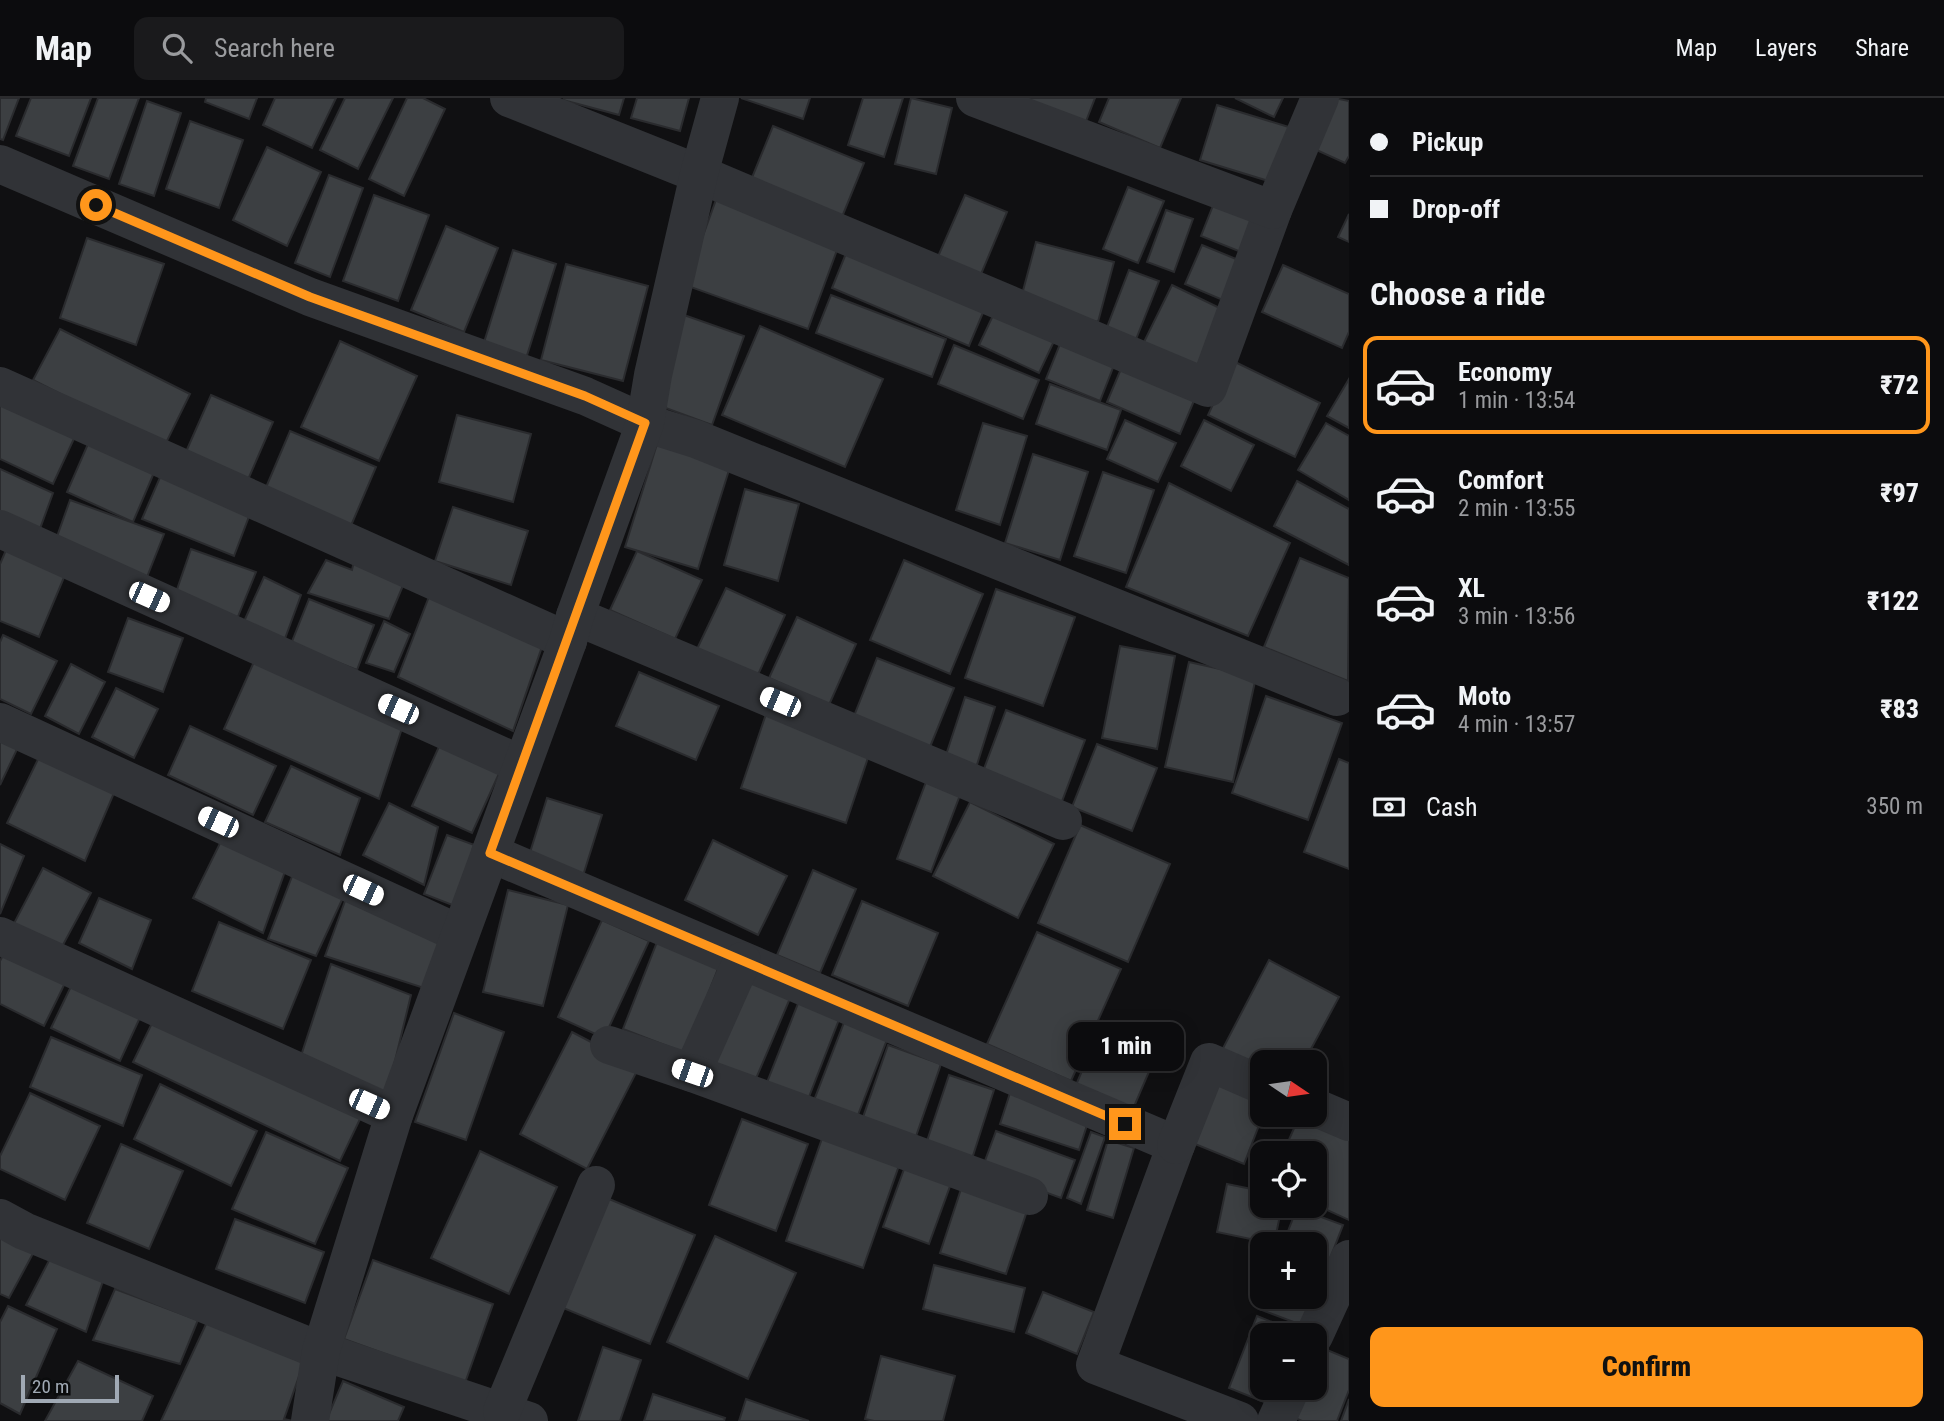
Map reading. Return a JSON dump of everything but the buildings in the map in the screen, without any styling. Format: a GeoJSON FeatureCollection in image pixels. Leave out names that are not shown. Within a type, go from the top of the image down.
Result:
{"type":"FeatureCollection","features":[{"type":"Feature","properties":{"kind":"street"},"geometry":{"type":"LineString","coordinates":[[509,98],[699,174],[1208,388],[1273,210],[1320,98]]}},
{"type":"Feature","properties":{"kind":"street"},"geometry":{"type":"LineString","coordinates":[[310,1421],[321,1351],[394,1115],[645,423],[653,375],[699,174],[720,98]]}},
{"type":"Feature","properties":{"kind":"street"},"geometry":{"type":"LineString","coordinates":[[975,98],[1273,210]]}},
{"type":"Feature","properties":{"kind":"street"},"geometry":{"type":"LineString","coordinates":[[0,164],[310,297],[585,396],[645,423],[709,444],[1337,697]]}},
{"type":"Feature","properties":{"kind":"street"},"geometry":{"type":"LineString","coordinates":[[0,386],[571,629],[1063,821]]}},
{"type":"Feature","properties":{"kind":"street"},"geometry":{"type":"LineString","coordinates":[[0,529],[522,765]]}},
{"type":"Feature","properties":{"kind":"street"},"geometry":{"type":"LineString","coordinates":[[0,722],[460,934]]}},
{"type":"Feature","properties":{"kind":"street"},"geometry":{"type":"LineString","coordinates":[[490,853],[1176,1145]]}},
{"type":"Feature","properties":{"kind":"street"},"geometry":{"type":"LineString","coordinates":[[0,936],[394,1115]]}},
{"type":"Feature","properties":{"kind":"street"},"geometry":{"type":"LineString","coordinates":[[692,1073],[742,961]]}},
{"type":"Feature","properties":{"kind":"street"},"geometry":{"type":"LineString","coordinates":[[609,1045],[1029,1196]]}},
{"type":"Feature","properties":{"kind":"street"},"geometry":{"type":"LineString","coordinates":[[1240,1421],[1096,1365],[1209,1062],[1250,1080]]}},
{"type":"Feature","properties":{"kind":"street"},"geometry":{"type":"LineString","coordinates":[[1327,1113],[1349,1122]]}},
{"type":"Feature","properties":{"kind":"street"},"geometry":{"type":"LineString","coordinates":[[0,1218],[24,1231],[321,1351],[515,1416],[596,1185]]}},
{"type":"Feature","properties":{"kind":"street"},"geometry":{"type":"LineString","coordinates":[[1320,1323],[1349,1259]]}},
{"type":"Feature","properties":{"kind":"street"},"geometry":{"type":"LineString","coordinates":[[1276,1421],[1286,1400]]}},
{"type":"Feature","properties":{"kind":"route"},"geometry":{"type":"LineString","coordinates":[[96,205],[310,297],[585,396],[645,423],[490,853],[1125,1124]]}}]}
